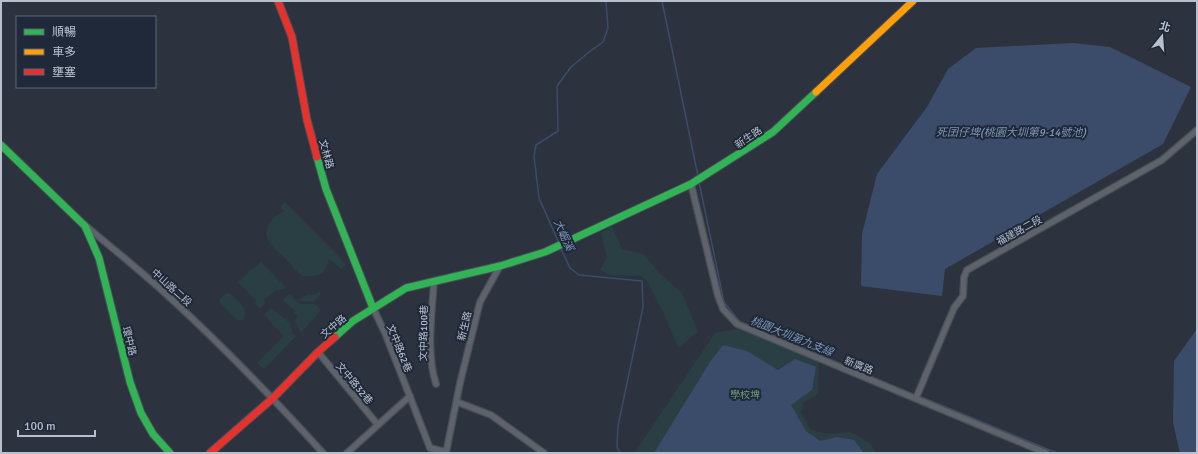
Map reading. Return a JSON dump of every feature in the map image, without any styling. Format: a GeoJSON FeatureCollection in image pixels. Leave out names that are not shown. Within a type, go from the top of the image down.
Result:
{"type":"FeatureCollection","features":[{"type":"Feature","properties":{"kind":"street","name":"文林路"},"geometry":{"type":"LineString","coordinates":[[278,1],[292,37],[307,120],[326,189],[373,308]]}},
{"type":"Feature","properties":{"kind":"street","name":"新生路"},"geometry":{"type":"LineString","coordinates":[[446,452],[460,383],[480,302],[500,266],[544,252],[691,184],[741,153],[773,132],[913,1]]}},
{"type":"Feature","properties":{"kind":"street","name":"福建路二段"},"geometry":{"type":"LineString","coordinates":[[916,398],[954,308],[963,296],[964,276],[966,270],[1162,160],[1197,130]]}},
{"type":"Feature","properties":{"kind":"street","name":"中山路二段"},"geometry":{"type":"LineString","coordinates":[[1,145],[86,226],[166,294],[204,329],[273,398],[323,453]]}},
{"type":"Feature","properties":{"kind":"street","name":"新廣路"},"geometry":{"type":"LineString","coordinates":[[691,184],[718,296],[723,309],[737,324],[916,398],[1038,451],[1046,453]]}},
{"type":"Feature","properties":{"kind":"street","name":"環中路"},"geometry":{"type":"LineString","coordinates":[[86,226],[99,258],[130,382],[141,413],[153,434],[170,453]]}},
{"type":"Feature","properties":{"kind":"street","name":"文中路"},"geometry":{"type":"LineString","coordinates":[[210,453],[273,398],[318,352],[353,321],[373,308],[406,288],[500,266]]}},
{"type":"Feature","properties":{"kind":"street","name":"文中路100巷"},"geometry":{"type":"LineString","coordinates":[[434,281],[431,346],[432,371],[436,384]]}},
{"type":"Feature","properties":{"kind":"street","name":"文中路62巷"},"geometry":{"type":"LineString","coordinates":[[373,308],[385,333],[430,448],[446,452]]}},
{"type":"Feature","properties":{"kind":"street","name":"文中路32巷"},"geometry":{"type":"LineString","coordinates":[[318,352],[378,425]]}},
{"type":"Feature","properties":{"kind":"street"},"geometry":{"type":"LineString","coordinates":[[347,453],[410,396]]}},
{"type":"Feature","properties":{"kind":"street"},"geometry":{"type":"LineString","coordinates":[[457,402],[491,415],[544,453]]}},
{"type":"Feature","properties":{"kind":"green space"},"geometry":{"type":"Polygon","coordinates":[[[285,202],[346,264],[341,269],[329,259],[327,267],[320,274],[303,276],[271,245],[267,235],[268,226],[277,215],[285,211],[280,207],[285,202]]]}},
{"type":"Feature","properties":{"kind":"green space"},"geometry":{"type":"Polygon","coordinates":[[[612,227],[622,249],[644,254],[659,273],[682,293],[698,332],[678,348],[665,316],[647,281],[641,276],[610,275],[600,270],[607,257],[601,233],[612,227]]]}},
{"type":"Feature","properties":{"kind":"green space"},"geometry":{"type":"Polygon","coordinates":[[[261,262],[286,288],[276,290],[264,300],[266,302],[260,308],[255,303],[257,302],[238,282],[261,262]]]}},
{"type":"Feature","properties":{"kind":"green space"},"geometry":{"type":"Polygon","coordinates":[[[320,291],[321,293],[314,302],[298,300],[306,295],[315,295],[320,291]]]}},
{"type":"Feature","properties":{"kind":"green space"},"geometry":{"type":"Polygon","coordinates":[[[228,293],[240,303],[244,309],[245,316],[243,320],[237,320],[220,303],[220,299],[228,293]]]}},
{"type":"Feature","properties":{"kind":"green space"},"geometry":{"type":"Polygon","coordinates":[[[291,294],[300,304],[315,304],[321,310],[301,333],[295,321],[298,316],[294,313],[296,311],[283,301],[286,296],[291,294]]]}},
{"type":"Feature","properties":{"kind":"green space"},"geometry":{"type":"Polygon","coordinates":[[[271,308],[290,323],[292,333],[296,336],[264,369],[257,363],[284,336],[264,315],[271,308]]]}},
{"type":"Feature","properties":{"kind":"green space","name":"學校埤"},"geometry":{"type":"Polygon","coordinates":[[[737,329],[819,359],[818,394],[803,403],[801,413],[811,430],[828,434],[850,432],[870,443],[876,453],[633,453],[636,451],[715,333],[737,329]]]}},
{"type":"Feature","properties":{"kind":"water","name":"死囝仔埤(桃園大圳第9-14號池)"},"geometry":{"type":"Polygon","coordinates":[[[1073,43],[1110,47],[1191,87],[1163,144],[945,269],[942,296],[861,286],[862,234],[877,174],[927,107],[948,69],[976,48],[1073,43]]]}},
{"type":"Feature","properties":{"kind":"water"},"geometry":{"type":"Polygon","coordinates":[[[1197,329],[1197,453],[1180,453],[1173,423],[1174,361],[1197,329]]]}},
{"type":"Feature","properties":{"kind":"water","name":"學校埤"},"geometry":{"type":"Polygon","coordinates":[[[723,345],[747,351],[778,370],[795,359],[816,367],[812,390],[791,405],[806,431],[820,441],[837,437],[854,440],[864,453],[654,453],[710,362],[723,345]]]}},
{"type":"Feature","properties":{"kind":"waterway","name":"大崛溪"},"geometry":{"type":"LineString","coordinates":[[559,243],[539,198],[534,156],[536,145],[558,131],[557,86],[571,67],[603,42],[608,28],[606,1]]}},
{"type":"Feature","properties":{"kind":"waterway","name":"桃園大圳第九支線"},"geometry":{"type":"LineString","coordinates":[[662,1],[698,176]]}},
{"type":"Feature","properties":{"kind":"waterway","name":"桃園大圳第九支線"},"geometry":{"type":"LineString","coordinates":[[699,182],[724,302],[740,322]]}},
{"type":"Feature","properties":{"kind":"waterway","name":"大崛溪"},"geometry":{"type":"LineString","coordinates":[[560,247],[570,268],[579,275],[642,281],[643,307],[618,426],[617,447],[620,453]]}},
{"type":"Feature","properties":{"kind":"waterway","name":"桃園大圳第九支線"},"geometry":{"type":"LineString","coordinates":[[859,372],[915,395]]}},
{"type":"Feature","properties":{"kind":"waterway","name":"桃園大圳第九支線"},"geometry":{"type":"LineString","coordinates":[[919,396],[1057,453]]}},
{"type":"Feature","properties":{"kind":"traffic: fast"},"geometry":{"type":"LineString","coordinates":[[335,337],[353,321],[406,288],[500,266],[545,252],[691,184],[773,132],[816,92]]}},
{"type":"Feature","properties":{"kind":"traffic: fast"},"geometry":{"type":"LineString","coordinates":[[1,145],[85,226],[99,258],[130,382],[141,413],[153,434],[170,453]]}},
{"type":"Feature","properties":{"kind":"traffic: fast"},"geometry":{"type":"LineString","coordinates":[[317,157],[326,189],[373,308]]}},
{"type":"Feature","properties":{"kind":"traffic: slow"},"geometry":{"type":"LineString","coordinates":[[816,92],[913,1]]}},
{"type":"Feature","properties":{"kind":"traffic: jam"},"geometry":{"type":"LineString","coordinates":[[278,1],[292,37],[307,120],[317,157]]}},
{"type":"Feature","properties":{"kind":"traffic: jam"},"geometry":{"type":"LineString","coordinates":[[210,453],[273,398],[318,352],[335,337]]}}]}
